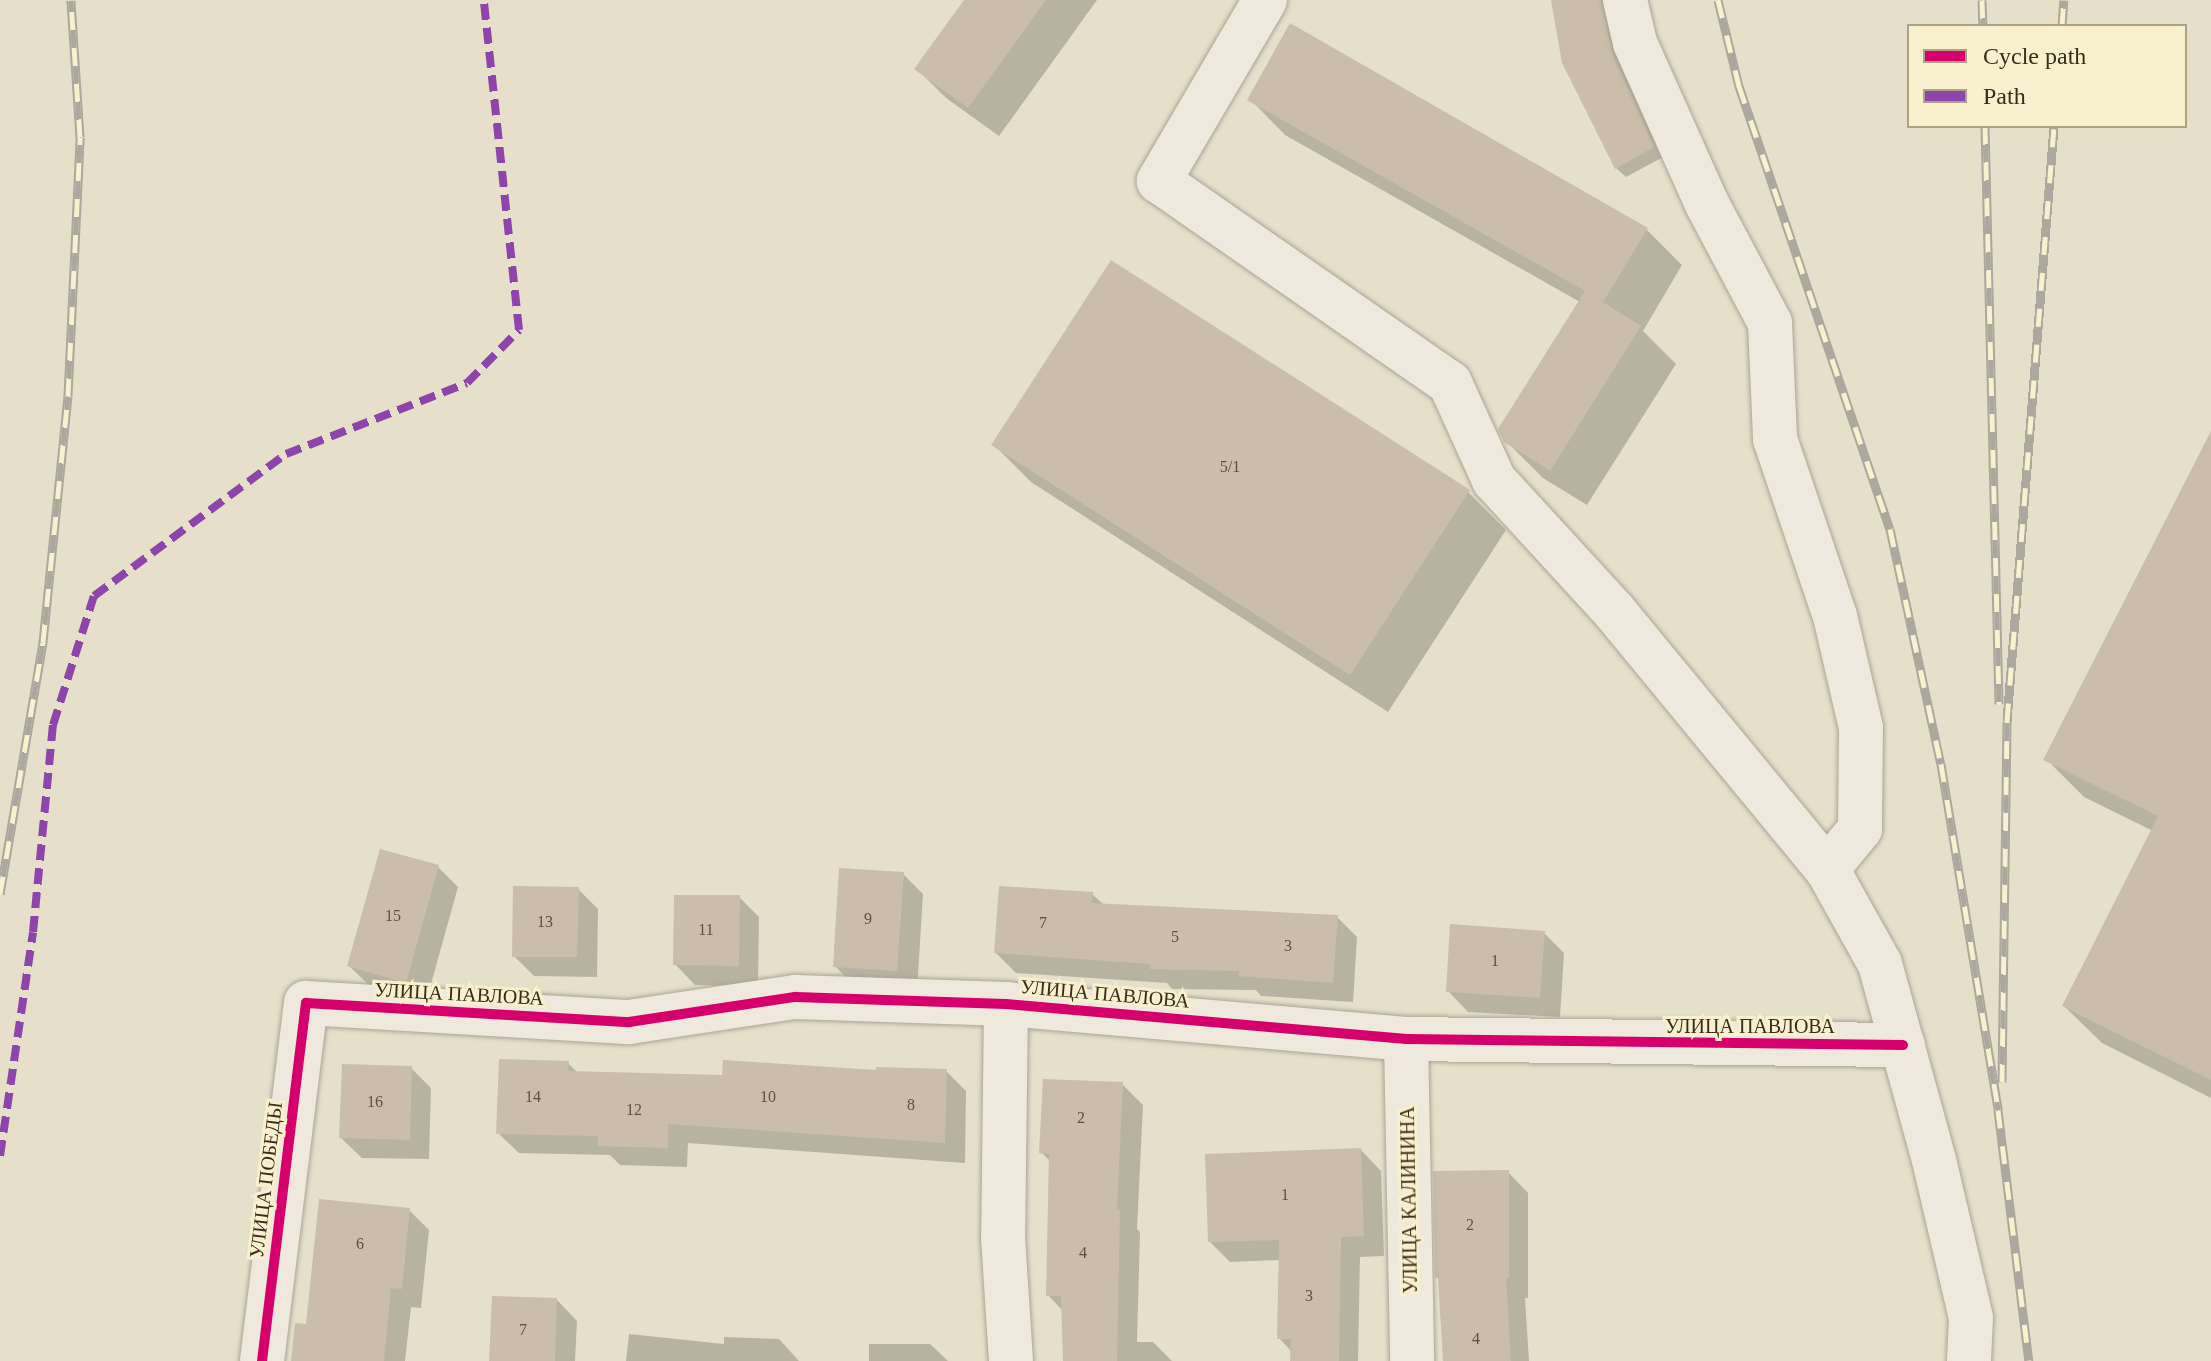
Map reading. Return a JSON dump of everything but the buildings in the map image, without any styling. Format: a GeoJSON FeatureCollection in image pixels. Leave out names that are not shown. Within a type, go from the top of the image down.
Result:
{"type":"FeatureCollection","features":[{"type":"Feature","properties":{"kind":"street"},"geometry":{"type":"LineString","coordinates":[[1265,0],[1159,181],[1450,383],[1494,480],[1614,611],[1827,869],[1880,964],[1971,1318],[1969,1361]]}},
{"type":"Feature","properties":{"kind":"street"},"geometry":{"type":"LineString","coordinates":[[1625,0],[1635,43],[1707,204],[1770,323],[1775,439],[1835,616],[1861,728],[1860,829],[1827,869]]}},
{"type":"Feature","properties":{"kind":"street","name":"УЛИЦА ПАВЛОВА"},"geometry":{"type":"LineString","coordinates":[[306,1003],[629,1022],[795,997],[1006,1004],[1406,1039],[1903,1045]]}},
{"type":"Feature","properties":{"kind":"street","name":"УЛИЦА ПОБЕДЫ"},"geometry":{"type":"LineString","coordinates":[[262,1361],[306,1003]]}},
{"type":"Feature","properties":{"kind":"street"},"geometry":{"type":"LineString","coordinates":[[1006,1004],[1003,1237],[1011,1361]]}},
{"type":"Feature","properties":{"kind":"street","name":"УЛИЦА КАЛИНИНА"},"geometry":{"type":"LineString","coordinates":[[1406,1039],[1412,1361]]}},
{"type":"Feature","properties":{"kind":"railway"},"geometry":{"type":"LineString","coordinates":[[0,894],[43,642],[68,396],[80,137],[71,0]]}},
{"type":"Feature","properties":{"kind":"railway"},"geometry":{"type":"LineString","coordinates":[[1718,0],[1739,86],[1890,529],[1941,764],[1998,1110],[2029,1361]]}},
{"type":"Feature","properties":{"kind":"railway"},"geometry":{"type":"LineString","coordinates":[[1982,0],[1983,24]]}},
{"type":"Feature","properties":{"kind":"railway"},"geometry":{"type":"LineString","coordinates":[[2062,24],[2064,0]]}},
{"type":"Feature","properties":{"kind":"railway"},"geometry":{"type":"LineString","coordinates":[[1985,128],[1999,704]]}},
{"type":"Feature","properties":{"kind":"railway"},"geometry":{"type":"LineString","coordinates":[[2002,1082],[2007,721],[2054,128]]}},
{"type":"Feature","properties":{"kind":"marked path"},"geometry":{"type":"LineString","coordinates":[[0,1156],[33,932],[53,725],[94,596],[286,454],[467,383],[519,330],[484,0]]}},
{"type":"Feature","properties":{"kind":"cycle path"},"geometry":{"type":"LineString","coordinates":[[262,1361],[306,1003],[629,1022],[795,997],[1006,1004],[1406,1039],[1903,1045]]}}]}
